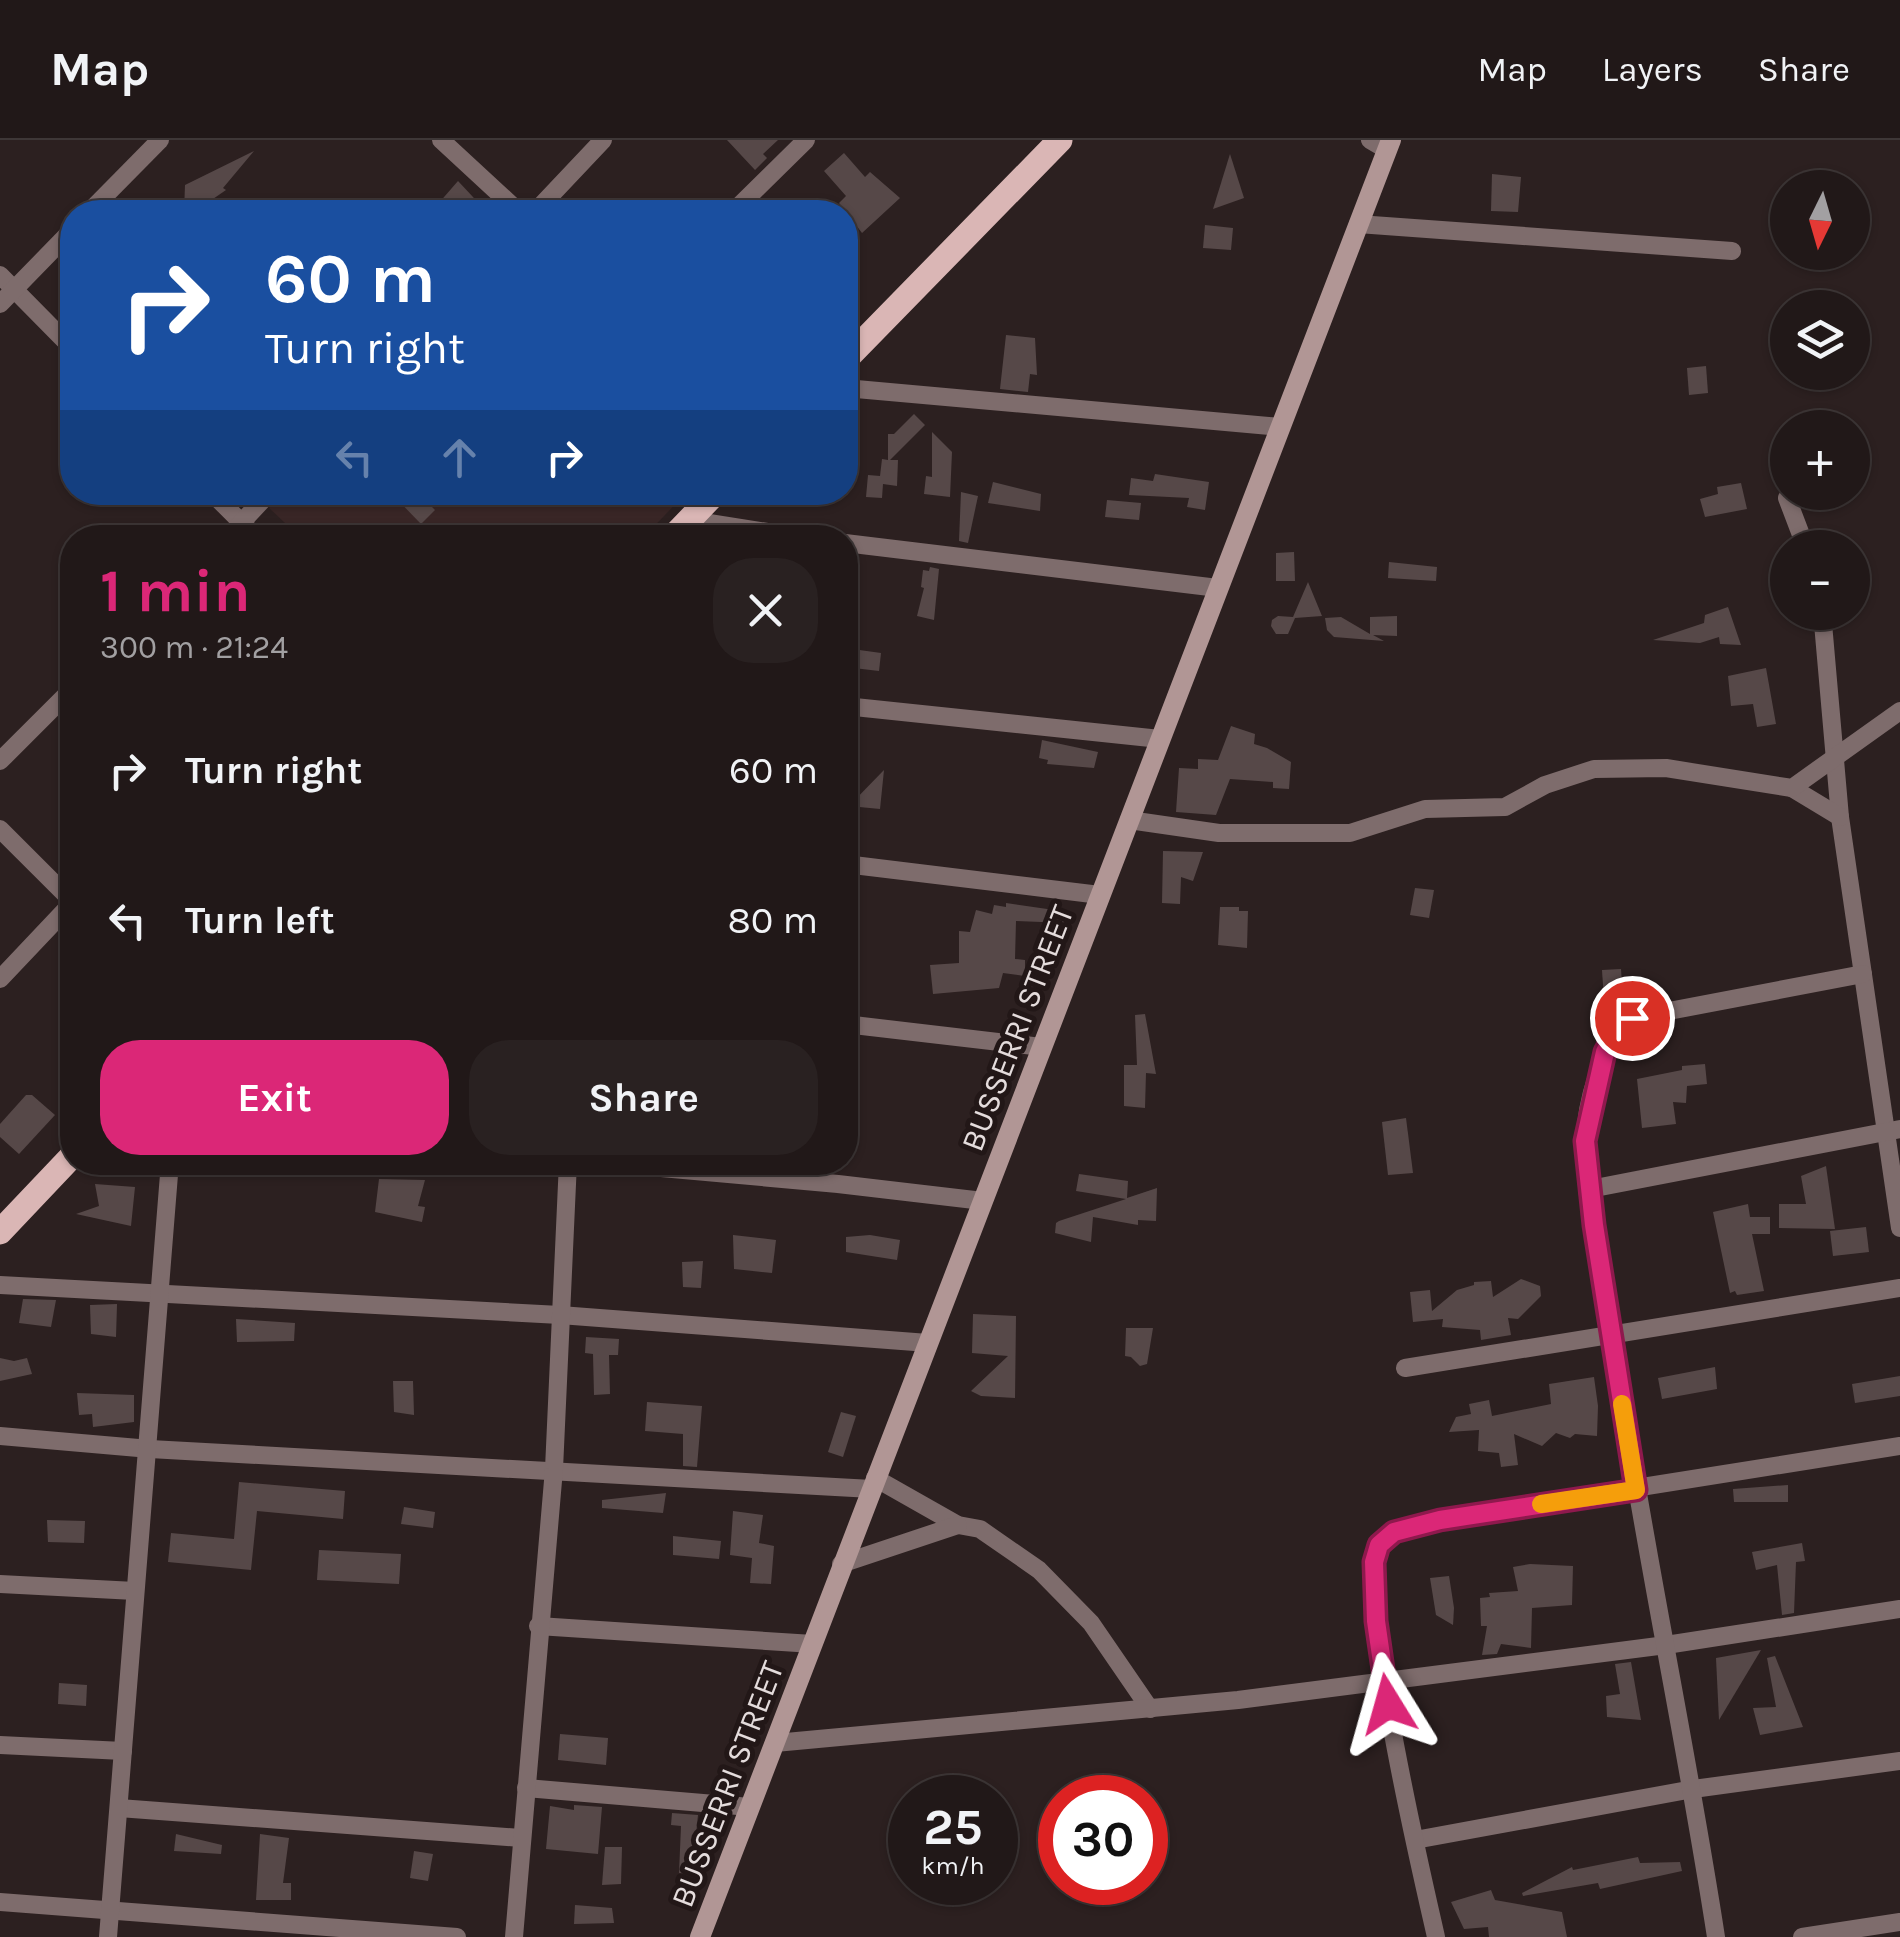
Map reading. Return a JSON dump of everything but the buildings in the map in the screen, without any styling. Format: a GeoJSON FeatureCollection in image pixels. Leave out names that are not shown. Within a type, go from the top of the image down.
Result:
{"type":"FeatureCollection","features":[{"type":"Feature","properties":{"kind":"main road"},"geometry":{"type":"LineString","coordinates":[[858,346],[1052,142]]}},
{"type":"Feature","properties":{"kind":"main road","name":"BUSSERRI STREET"},"geometry":{"type":"LineString","coordinates":[[700,1937],[1358,224],[1382,143]]}},
{"type":"Feature","properties":{"kind":"main road"},"geometry":{"type":"LineString","coordinates":[[684,525],[703,505]]}},
{"type":"Feature","properties":{"kind":"main road"},"geometry":{"type":"LineString","coordinates":[[0,1232],[60,1169]]}},
{"type":"Feature","properties":{"kind":"street"},"geometry":{"type":"LineString","coordinates":[[101,200],[160,140]]}},
{"type":"Feature","properties":{"kind":"street"},"geometry":{"type":"LineString","coordinates":[[441,140],[506,200]]}},
{"type":"Feature","properties":{"kind":"street"},"geometry":{"type":"LineString","coordinates":[[546,200],[603,140]]}},
{"type":"Feature","properties":{"kind":"street"},"geometry":{"type":"LineString","coordinates":[[744,200],[806,140]]}},
{"type":"Feature","properties":{"kind":"street"},"geometry":{"type":"LineString","coordinates":[[1358,224],[1732,252]]}},
{"type":"Feature","properties":{"kind":"street"},"geometry":{"type":"LineString","coordinates":[[0,304],[60,242]]}},
{"type":"Feature","properties":{"kind":"street"},"geometry":{"type":"LineString","coordinates":[[0,275],[60,336]]}},
{"type":"Feature","properties":{"kind":"street"},"geometry":{"type":"LineString","coordinates":[[858,389],[1280,427]]}},
{"type":"Feature","properties":{"kind":"street"},"geometry":{"type":"LineString","coordinates":[[223,505],[241,524],[258,505]]}},
{"type":"Feature","properties":{"kind":"street"},"geometry":{"type":"LineString","coordinates":[[858,544],[1218,588]]}},
{"type":"Feature","properties":{"kind":"street"},"geometry":{"type":"LineString","coordinates":[[1824,630],[1840,818],[1863,974],[1893,1130],[1900,1228]]}},
{"type":"Feature","properties":{"kind":"street"},"geometry":{"type":"LineString","coordinates":[[0,761],[60,701]]}},
{"type":"Feature","properties":{"kind":"street"},"geometry":{"type":"LineString","coordinates":[[858,707],[1160,739]]}},
{"type":"Feature","properties":{"kind":"street"},"geometry":{"type":"LineString","coordinates":[[1792,788],[1900,712]]}},
{"type":"Feature","properties":{"kind":"street"},"geometry":{"type":"LineString","coordinates":[[1129,820],[1219,833],[1350,833],[1425,809],[1505,808],[1545,785],[1594,768],[1666,768],[1792,788],[1840,818]]}},
{"type":"Feature","properties":{"kind":"street"},"geometry":{"type":"LineString","coordinates":[[0,829],[60,890]]}},
{"type":"Feature","properties":{"kind":"street"},"geometry":{"type":"LineString","coordinates":[[858,866],[1100,895]]}},
{"type":"Feature","properties":{"kind":"street"},"geometry":{"type":"LineString","coordinates":[[0,978],[60,915]]}},
{"type":"Feature","properties":{"kind":"street"},"geometry":{"type":"LineString","coordinates":[[1716,1937],[1693,1788],[1636,1490],[1585,1141],[1605,1052],[1616,1031],[1632,1018],[1863,974]]}},
{"type":"Feature","properties":{"kind":"street"},"geometry":{"type":"LineString","coordinates":[[858,1026],[1042,1047]]}},
{"type":"Feature","properties":{"kind":"street"},"geometry":{"type":"LineString","coordinates":[[1590,1189],[1893,1130]]}},
{"type":"Feature","properties":{"kind":"street"},"geometry":{"type":"LineString","coordinates":[[108,1937],[169,1175]]}},
{"type":"Feature","properties":{"kind":"street"},"geometry":{"type":"LineString","coordinates":[[514,1937],[554,1469],[567,1175]]}},
{"type":"Feature","properties":{"kind":"street"},"geometry":{"type":"LineString","coordinates":[[738,1175],[983,1201]]}},
{"type":"Feature","properties":{"kind":"street"},"geometry":{"type":"LineString","coordinates":[[0,1285],[560,1315],[928,1343]]}},
{"type":"Feature","properties":{"kind":"street"},"geometry":{"type":"LineString","coordinates":[[1405,1368],[1900,1288]]}},
{"type":"Feature","properties":{"kind":"street"},"geometry":{"type":"LineString","coordinates":[[0,1436],[150,1449],[874,1483],[958,1525],[980,1530],[1039,1570],[1091,1623],[1150,1708]]}},
{"type":"Feature","properties":{"kind":"street"},"geometry":{"type":"LineString","coordinates":[[1436,1937],[1376,1621],[1374,1562],[1379,1545],[1394,1532],[1440,1520],[1900,1446]]}},
{"type":"Feature","properties":{"kind":"street"},"geometry":{"type":"LineString","coordinates":[[841,1564],[958,1525]]}},
{"type":"Feature","properties":{"kind":"street"},"geometry":{"type":"LineString","coordinates":[[0,1584],[136,1591]]}},
{"type":"Feature","properties":{"kind":"street"},"geometry":{"type":"LineString","coordinates":[[775,1743],[1386,1682],[1900,1609]]}},
{"type":"Feature","properties":{"kind":"street"},"geometry":{"type":"LineString","coordinates":[[538,1626],[812,1644]]}},
{"type":"Feature","properties":{"kind":"street"},"geometry":{"type":"LineString","coordinates":[[0,1745],[124,1751]]}},
{"type":"Feature","properties":{"kind":"street"},"geometry":{"type":"LineString","coordinates":[[1415,1840],[1693,1788],[1900,1761]]}},
{"type":"Feature","properties":{"kind":"street"},"geometry":{"type":"LineString","coordinates":[[526,1788],[750,1808]]}},
{"type":"Feature","properties":{"kind":"street"},"geometry":{"type":"LineString","coordinates":[[119,1808],[521,1838]]}},
{"type":"Feature","properties":{"kind":"street"},"geometry":{"type":"LineString","coordinates":[[0,1902],[458,1937]]}},
{"type":"Feature","properties":{"kind":"street"},"geometry":{"type":"LineString","coordinates":[[1802,1937],[1900,1922]]}},
{"type":"Feature","properties":{"kind":"shaded area"},"geometry":{"type":"Polygon","coordinates":[[[675,505],[655,525],[287,525],[269,508],[675,505]]]}},
{"type":"Feature","properties":{"kind":"slow traffic"},"geometry":{"type":"LineString","coordinates":[[1541,1504],[1636,1490],[1622,1404]]}},
{"type":"Feature","properties":{"kind":"route"},"geometry":{"type":"LineString","coordinates":[[1388,1704],[1376,1621],[1374,1562],[1379,1545],[1394,1532],[1410,1525],[1636,1490],[1594,1225],[1585,1141],[1605,1052],[1616,1031],[1632,1018]]}}]}
